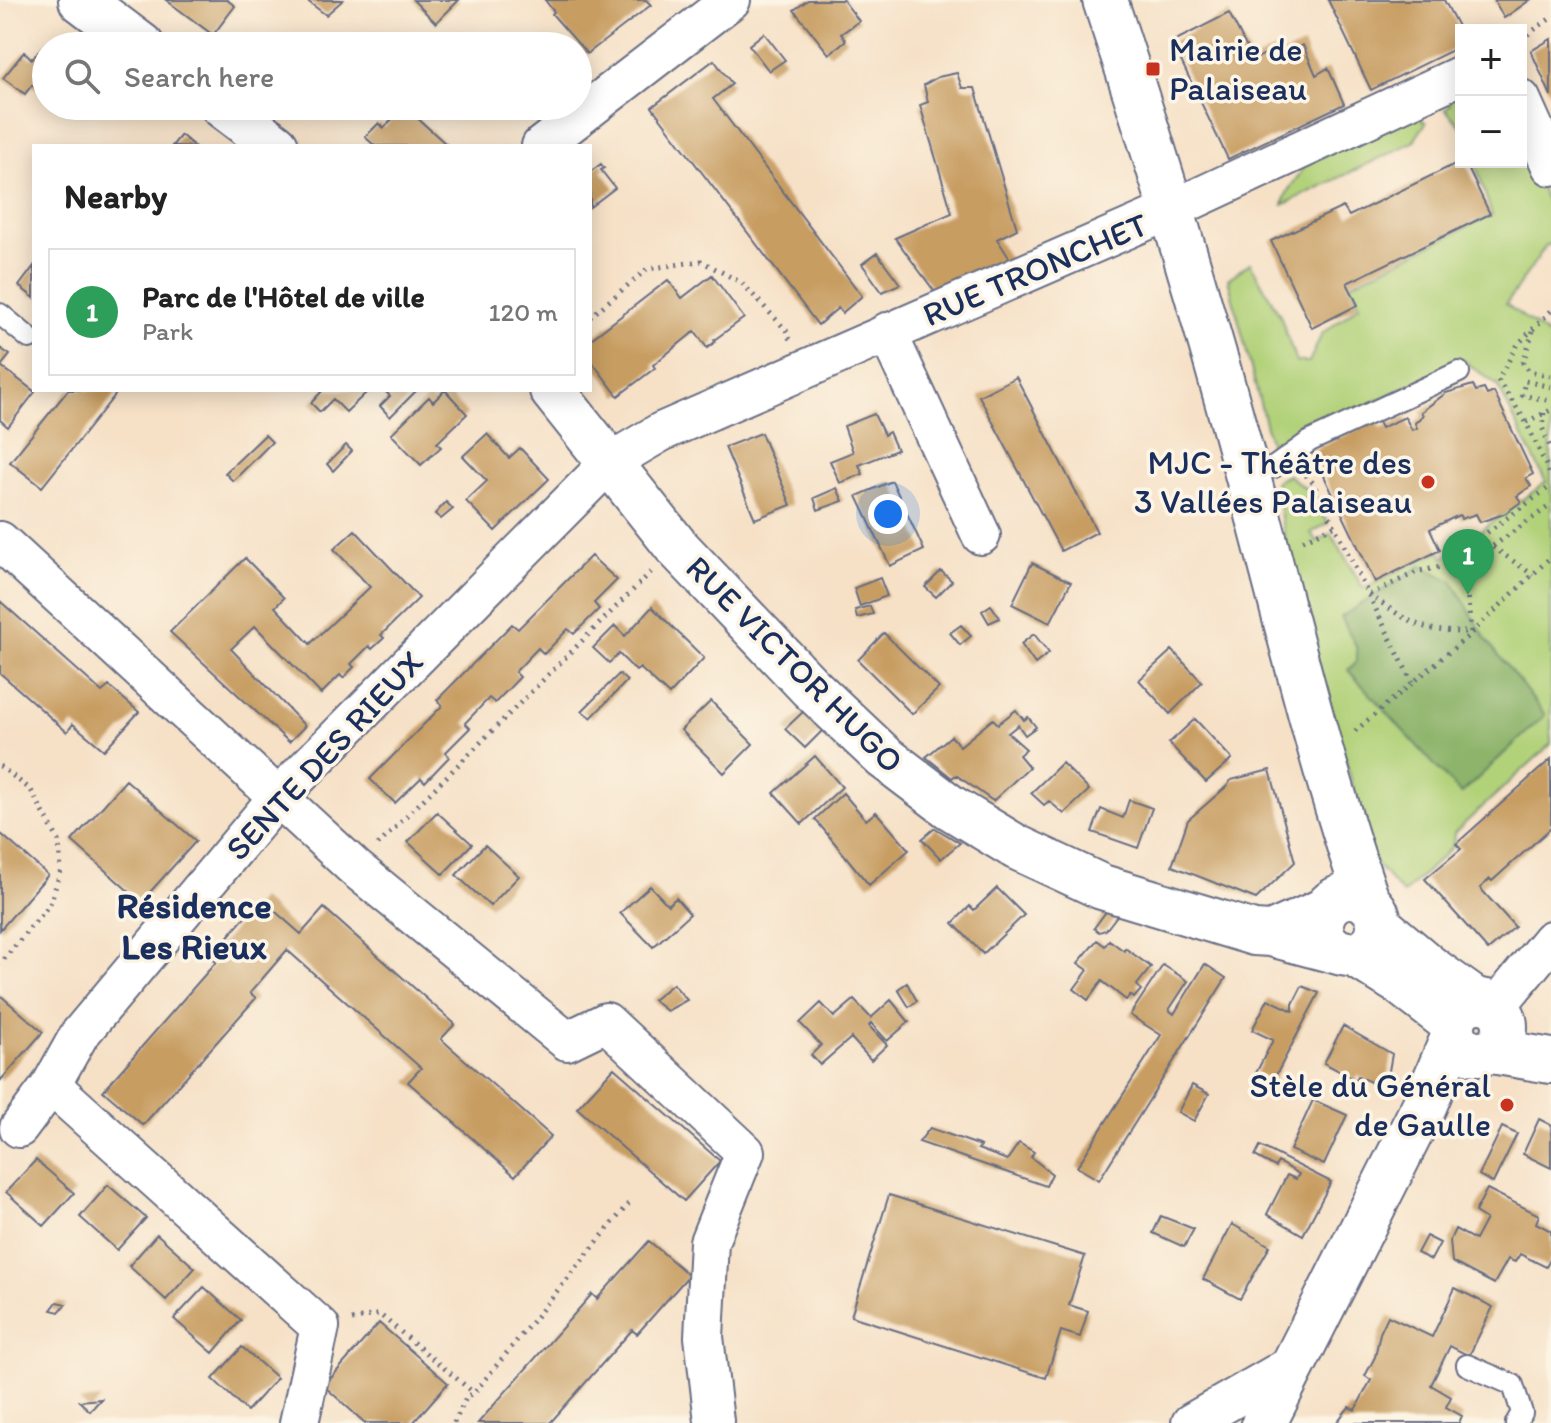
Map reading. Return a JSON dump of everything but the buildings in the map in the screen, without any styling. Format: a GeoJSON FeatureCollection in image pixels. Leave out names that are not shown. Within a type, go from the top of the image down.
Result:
{"type":"FeatureCollection","features":[{"type":"Feature","properties":{"kind":"street"},"geometry":{"type":"LineString","coordinates":[[81,0],[123,32]]}},
{"type":"Feature","properties":{"kind":"street"},"geometry":{"type":"LineString","coordinates":[[592,107],[731,0]]}},
{"type":"Feature","properties":{"kind":"street"},"geometry":{"type":"LineString","coordinates":[[1105,0],[1171,210],[1345,834],[1350,924],[1399,982],[1478,1027],[1551,1058]]}},
{"type":"Feature","properties":{"kind":"street","name":"RUE TRONCHET"},"geometry":{"type":"LineString","coordinates":[[610,462],[661,432],[1171,210],[1455,78]]}},
{"type":"Feature","properties":{"kind":"street"},"geometry":{"type":"LineString","coordinates":[[1527,112],[1551,166]]}},
{"type":"Feature","properties":{"kind":"street"},"geometry":{"type":"LineString","coordinates":[[242,120],[273,144]]}},
{"type":"Feature","properties":{"kind":"street"},"geometry":{"type":"LineString","coordinates":[[544,144],[575,120]]}},
{"type":"Feature","properties":{"kind":"street"},"geometry":{"type":"LineString","coordinates":[[887,332],[981,535]]}},
{"type":"Feature","properties":{"kind":"street","name":"RUE VICTOR HUGO"},"geometry":{"type":"LineString","coordinates":[[554,392],[676,546],[820,697],[884,757],[950,807],[1016,847],[1102,887],[1254,933],[1271,934],[1350,924]]}},
{"type":"Feature","properties":{"kind":"street","name":"SENTE DES RIEUX"},"geometry":{"type":"LineString","coordinates":[[19,1128],[51,1085],[79,1035],[279,796],[610,462]]}},
{"type":"Feature","properties":{"kind":"street"},"geometry":{"type":"LineString","coordinates":[[0,541],[355,868],[567,1041],[606,1022],[745,1152],[709,1242],[704,1337],[714,1421]]}},
{"type":"Feature","properties":{"kind":"street"},"geometry":{"type":"LineString","coordinates":[[1264,1423],[1431,1090],[1478,1027],[1551,940]]}},
{"type":"Feature","properties":{"kind":"street"},"geometry":{"type":"LineString","coordinates":[[51,1085],[320,1327],[299,1423]]}},
{"type":"Feature","properties":{"kind":"street"},"geometry":{"type":"LineString","coordinates":[[1191,1423],[1297,1362]]}},
{"type":"Feature","properties":{"kind":"street"},"geometry":{"type":"LineString","coordinates":[[1281,1423],[1297,1362]]}},
{"type":"Feature","properties":{"kind":"lane"},"geometry":{"type":"LineString","coordinates":[[0,314],[29,338]]}},
{"type":"Feature","properties":{"kind":"lane"},"geometry":{"type":"LineString","coordinates":[[1247,475],[1274,467],[1310,441],[1459,372]]}},
{"type":"Feature","properties":{"kind":"lane"},"geometry":{"type":"LineString","coordinates":[[1467,1365],[1513,1385],[1522,1413],[1516,1423]]}},
{"type":"Feature","properties":{"kind":"path"},"geometry":{"type":"LineString","coordinates":[[1527,35],[1551,18]]}},
{"type":"Feature","properties":{"kind":"path"},"geometry":{"type":"LineString","coordinates":[[592,315],[647,269],[701,261],[742,283],[786,330],[791,343]]}},
{"type":"Feature","properties":{"kind":"path"},"geometry":{"type":"LineString","coordinates":[[1551,311],[1518,344],[1498,380],[1526,422],[1551,476]]}},
{"type":"Feature","properties":{"kind":"path"},"geometry":{"type":"LineString","coordinates":[[1535,326],[1523,363],[1529,371],[1551,376]]}},
{"type":"Feature","properties":{"kind":"path"},"geometry":{"type":"LineString","coordinates":[[1551,387],[1525,381],[1522,395],[1551,401]]}},
{"type":"Feature","properties":{"kind":"path"},"geometry":{"type":"LineString","coordinates":[[1526,422],[1551,410]]}},
{"type":"Feature","properties":{"kind":"path"},"geometry":{"type":"LineString","coordinates":[[1544,413],[1542,427],[1551,449]]}},
{"type":"Feature","properties":{"kind":"path"},"geometry":{"type":"LineString","coordinates":[[1288,457],[1313,483],[1412,682]]}},
{"type":"Feature","properties":{"kind":"path"},"geometry":{"type":"LineString","coordinates":[[1471,632],[1463,550],[1551,486]]}},
{"type":"Feature","properties":{"kind":"path"},"geometry":{"type":"LineString","coordinates":[[1493,546],[1551,505]]}},
{"type":"Feature","properties":{"kind":"path"},"geometry":{"type":"LineString","coordinates":[[1295,543],[1334,526]]}},
{"type":"Feature","properties":{"kind":"path"},"geometry":{"type":"LineString","coordinates":[[1480,538],[1533,575]]}},
{"type":"Feature","properties":{"kind":"path"},"geometry":{"type":"LineString","coordinates":[[355,868],[676,546]]}},
{"type":"Feature","properties":{"kind":"path"},"geometry":{"type":"LineString","coordinates":[[1363,724],[1471,632],[1551,557]]}},
{"type":"Feature","properties":{"kind":"path"},"geometry":{"type":"LineString","coordinates":[[1369,594],[1419,571],[1463,563]]}},
{"type":"Feature","properties":{"kind":"path"},"geometry":{"type":"LineString","coordinates":[[1369,594],[1420,627],[1449,633],[1471,632]]}},
{"type":"Feature","properties":{"kind":"path"},"geometry":{"type":"LineString","coordinates":[[0,766],[31,790],[59,841],[61,870],[50,904],[0,964]]}},
{"type":"Feature","properties":{"kind":"path"},"geometry":{"type":"LineString","coordinates":[[454,1423],[467,1396],[474,1393],[629,1203]]}},
{"type":"Feature","properties":{"kind":"path"},"geometry":{"type":"LineString","coordinates":[[320,1327],[379,1314],[474,1393]]}},
{"type":"Feature","properties":{"kind":"green space"},"geometry":{"type":"Polygon","coordinates":[[[1455,96],[1455,120],[1445,109],[1450,105],[1447,99],[1455,96]]]}},
{"type":"Feature","properties":{"kind":"green space"},"geometry":{"type":"Polygon","coordinates":[[[1416,114],[1426,123],[1413,142],[1283,205],[1304,165],[1416,114]]]}},
{"type":"Feature","properties":{"kind":"green space"},"geometry":{"type":"Polygon","coordinates":[[[1527,160],[1551,210],[1551,246],[1547,244],[1506,304],[1551,338],[1551,744],[1454,833],[1453,846],[1403,894],[1375,863],[1288,558],[1275,482],[1288,475],[1313,494],[1328,523],[1311,533],[1317,541],[1331,533],[1363,588],[1440,551],[1444,558],[1546,482],[1497,385],[1463,360],[1272,450],[1228,279],[1250,263],[1280,315],[1296,362],[1309,362],[1322,334],[1360,305],[1350,284],[1492,215],[1477,168],[1527,168],[1527,160]]]}},
{"type":"Feature","properties":{"kind":"green space"},"geometry":{"type":"Polygon","coordinates":[[[1421,566],[1452,581],[1486,639],[1545,715],[1461,794],[1348,670],[1357,661],[1357,648],[1341,617],[1421,566]]]}},
{"type":"Feature","properties":{"kind":"place","name":"Mairie de Palaiseau"},"geometry":{"type":"Point","coordinates":[1153,69]}},
{"type":"Feature","properties":{"kind":"place","name":"MJC - Théâtre des 3 Vallées Palaiseau"},"geometry":{"type":"Point","coordinates":[1428,482]}},
{"type":"Feature","properties":{"kind":"place","name":"Parc de l'Hôtel de ville"},"geometry":{"type":"Point","coordinates":[1468,595]}},
{"type":"Feature","properties":{"kind":"place","name":"Stèle du Général de Gaulle"},"geometry":{"type":"Point","coordinates":[1507,1105]}},
{"type":"Feature","properties":{"kind":"district","name":"Résidence Les Rieux"},"geometry":{"type":"Point","coordinates":[194,926]}}]}
